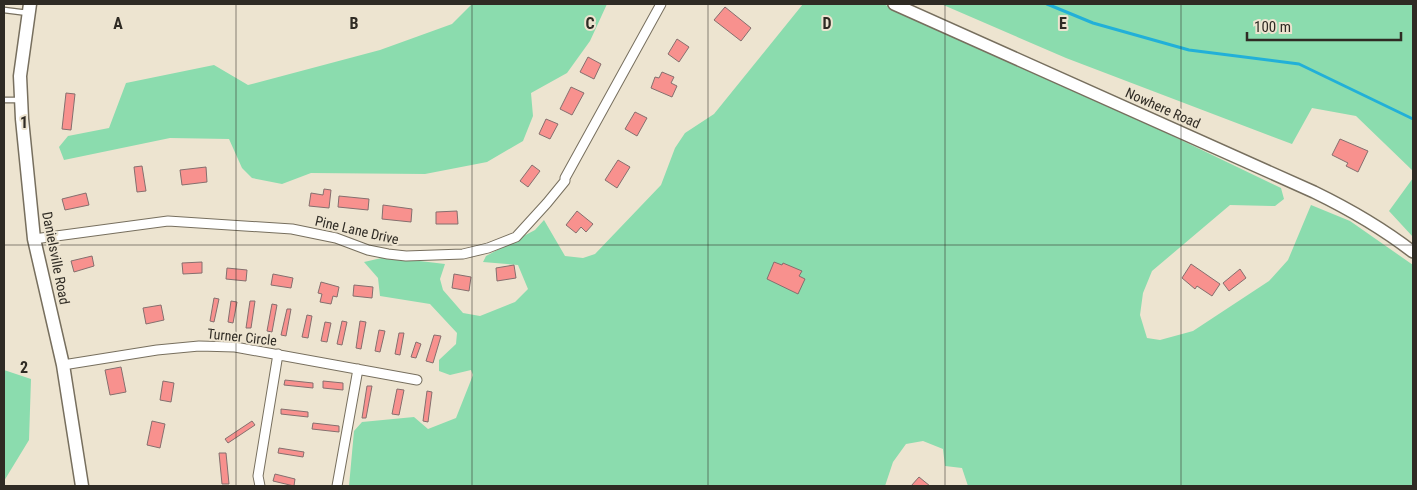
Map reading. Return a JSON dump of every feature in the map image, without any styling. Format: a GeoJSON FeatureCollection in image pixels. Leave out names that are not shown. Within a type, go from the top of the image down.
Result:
{"type":"FeatureCollection","features":[{"type":"Feature","properties":{"kind":"main road","name":"Danielsville Road"},"geometry":{"type":"LineString","coordinates":[[30,8],[20,76],[34,239],[63,365],[82,486]]}},
{"type":"Feature","properties":{"kind":"street","name":"Pine Lane Drive"},"geometry":{"type":"LineString","coordinates":[[34,239],[168,221],[292,229],[336,238],[368,250],[397,255],[463,254],[488,248],[516,237],[535,218],[565,181],[660,4]]}},
{"type":"Feature","properties":{"kind":"street","name":"Nowhere Road"},"geometry":{"type":"LineString","coordinates":[[894,4],[1323,196],[1348,208],[1377,226],[1413,252]]}},
{"type":"Feature","properties":{"kind":"street","name":"Turner Circle"},"geometry":{"type":"LineString","coordinates":[[63,365],[117,355],[199,346],[235,347],[416,380]]}},
{"type":"Feature","properties":{"kind":"street"},"geometry":{"type":"LineString","coordinates":[[260,486],[258,476],[278,354]]}},
{"type":"Feature","properties":{"kind":"street"},"geometry":{"type":"LineString","coordinates":[[337,486],[358,369]]}},
{"type":"Feature","properties":{"kind":"lane"},"geometry":{"type":"LineString","coordinates":[[4,10],[30,8]]}},
{"type":"Feature","properties":{"kind":"lane"},"geometry":{"type":"LineString","coordinates":[[4,100],[21,100]]}},
{"type":"Feature","properties":{"kind":"green space"},"geometry":{"type":"Polygon","coordinates":[[[472,4],[607,4],[590,41],[567,73],[531,93],[533,116],[523,141],[487,162],[425,174],[311,173],[282,184],[252,178],[242,168],[229,139],[170,138],[64,160],[59,147],[68,136],[109,128],[126,83],[214,65],[248,85],[380,50],[452,24],[472,4]]]}},
{"type":"Feature","properties":{"kind":"green space"},"geometry":{"type":"Polygon","coordinates":[[[803,4],[883,4],[1048,76],[1281,188],[1284,199],[1275,206],[1230,205],[1152,271],[1143,293],[1140,315],[1147,338],[1160,340],[1193,331],[1269,281],[1288,260],[1311,205],[1350,221],[1413,265],[1413,486],[968,486],[962,468],[945,466],[943,449],[923,441],[906,444],[893,462],[885,486],[349,486],[354,431],[362,422],[414,417],[428,429],[456,418],[473,375],[471,370],[450,375],[439,371],[439,360],[456,344],[457,333],[430,304],[380,296],[378,278],[364,262],[386,257],[445,264],[440,279],[443,290],[463,313],[480,316],[515,302],[528,289],[518,265],[483,262],[486,256],[535,230],[544,220],[565,256],[583,258],[595,254],[661,185],[675,148],[685,133],[714,114],[803,4]]]}},
{"type":"Feature","properties":{"kind":"green space"},"geometry":{"type":"Polygon","coordinates":[[[941,4],[1413,4],[1413,171],[1356,116],[1312,108],[1292,144],[1066,58],[941,4]]]}},
{"type":"Feature","properties":{"kind":"green space"},"geometry":{"type":"Polygon","coordinates":[[[1413,178],[1413,237],[1389,211],[1413,178]]]}},
{"type":"Feature","properties":{"kind":"green space"},"geometry":{"type":"Polygon","coordinates":[[[4,370],[31,379],[29,440],[4,481],[4,370]]]}},
{"type":"Feature","properties":{"kind":"building"},"geometry":{"type":"Polygon","coordinates":[[[725,7],[751,28],[741,41],[714,20],[725,7]]]}},
{"type":"Feature","properties":{"kind":"building"},"geometry":{"type":"Polygon","coordinates":[[[677,39],[689,47],[679,62],[668,54],[677,39]]]}},
{"type":"Feature","properties":{"kind":"building"},"geometry":{"type":"Polygon","coordinates":[[[588,57],[601,64],[594,79],[580,72],[588,57]]]}},
{"type":"Feature","properties":{"kind":"building"},"geometry":{"type":"Polygon","coordinates":[[[662,72],[674,77],[671,83],[677,86],[672,97],[651,88],[655,77],[659,78],[662,72]]]}},
{"type":"Feature","properties":{"kind":"building"},"geometry":{"type":"Polygon","coordinates":[[[571,87],[584,93],[572,115],[560,109],[571,87]]]}},
{"type":"Feature","properties":{"kind":"building"},"geometry":{"type":"Polygon","coordinates":[[[66,93],[75,94],[71,130],[62,129],[66,93]]]}},
{"type":"Feature","properties":{"kind":"building"},"geometry":{"type":"Polygon","coordinates":[[[635,112],[647,118],[637,136],[625,129],[635,112]]]}},
{"type":"Feature","properties":{"kind":"building"},"geometry":{"type":"Polygon","coordinates":[[[546,119],[558,124],[550,139],[539,134],[546,119]]]}},
{"type":"Feature","properties":{"kind":"building"},"geometry":{"type":"Polygon","coordinates":[[[1340,139],[1368,151],[1358,172],[1346,166],[1348,163],[1332,155],[1340,139]]]}},
{"type":"Feature","properties":{"kind":"building"},"geometry":{"type":"Polygon","coordinates":[[[618,160],[630,167],[617,188],[605,180],[618,160]]]}},
{"type":"Feature","properties":{"kind":"building"},"geometry":{"type":"Polygon","coordinates":[[[532,165],[540,171],[528,187],[520,181],[532,165]]]}},
{"type":"Feature","properties":{"kind":"building"},"geometry":{"type":"Polygon","coordinates":[[[142,166],[146,191],[137,192],[134,167],[142,166]]]}},
{"type":"Feature","properties":{"kind":"building"},"geometry":{"type":"Polygon","coordinates":[[[206,167],[207,182],[182,185],[180,170],[206,167]]]}},
{"type":"Feature","properties":{"kind":"building"},"geometry":{"type":"Polygon","coordinates":[[[324,189],[331,190],[329,208],[309,206],[311,193],[323,195],[324,189]]]}},
{"type":"Feature","properties":{"kind":"building"},"geometry":{"type":"Polygon","coordinates":[[[86,193],[89,205],[65,210],[62,199],[86,193]]]}},
{"type":"Feature","properties":{"kind":"building"},"geometry":{"type":"Polygon","coordinates":[[[339,196],[369,199],[368,210],[338,207],[339,196]]]}},
{"type":"Feature","properties":{"kind":"building"},"geometry":{"type":"Polygon","coordinates":[[[383,205],[412,209],[411,222],[382,219],[383,205]]]}},
{"type":"Feature","properties":{"kind":"building"},"geometry":{"type":"Polygon","coordinates":[[[457,211],[458,224],[436,224],[436,212],[457,211]]]}},
{"type":"Feature","properties":{"kind":"building"},"geometry":{"type":"Polygon","coordinates":[[[577,211],[593,224],[586,232],[581,227],[576,233],[566,225],[577,211]]]}},
{"type":"Feature","properties":{"kind":"building"},"geometry":{"type":"Polygon","coordinates":[[[92,256],[94,266],[74,272],[71,261],[92,256]]]}},
{"type":"Feature","properties":{"kind":"building"},"geometry":{"type":"Polygon","coordinates":[[[202,262],[202,273],[183,274],[182,263],[202,262]]]}},
{"type":"Feature","properties":{"kind":"building"},"geometry":{"type":"Polygon","coordinates":[[[774,262],[782,265],[783,263],[802,271],[799,276],[805,279],[798,294],[767,279],[774,262]]]}},
{"type":"Feature","properties":{"kind":"building"},"geometry":{"type":"Polygon","coordinates":[[[1191,264],[1220,284],[1212,296],[1197,286],[1195,289],[1182,278],[1191,264]]]}},
{"type":"Feature","properties":{"kind":"building"},"geometry":{"type":"Polygon","coordinates":[[[514,265],[516,278],[497,281],[496,268],[514,265]]]}},
{"type":"Feature","properties":{"kind":"building"},"geometry":{"type":"Polygon","coordinates":[[[227,268],[247,270],[246,281],[226,279],[227,268]]]}},
{"type":"Feature","properties":{"kind":"building"},"geometry":{"type":"Polygon","coordinates":[[[1240,269],[1246,278],[1229,291],[1223,283],[1240,269]]]}},
{"type":"Feature","properties":{"kind":"building"},"geometry":{"type":"Polygon","coordinates":[[[273,274],[293,278],[291,288],[271,285],[273,274]]]}},
{"type":"Feature","properties":{"kind":"building"},"geometry":{"type":"Polygon","coordinates":[[[454,274],[471,277],[469,291],[452,288],[454,274]]]}},
{"type":"Feature","properties":{"kind":"building"},"geometry":{"type":"Polygon","coordinates":[[[321,282],[339,287],[337,297],[333,296],[331,304],[320,302],[322,294],[318,293],[321,282]]]}},
{"type":"Feature","properties":{"kind":"building"},"geometry":{"type":"Polygon","coordinates":[[[354,285],[373,287],[372,298],[353,296],[354,285]]]}},
{"type":"Feature","properties":{"kind":"building"},"geometry":{"type":"Polygon","coordinates":[[[214,298],[219,299],[214,322],[210,321],[214,298]]]}},
{"type":"Feature","properties":{"kind":"building"},"geometry":{"type":"Polygon","coordinates":[[[231,301],[237,302],[233,323],[228,322],[231,301]]]}},
{"type":"Feature","properties":{"kind":"building"},"geometry":{"type":"Polygon","coordinates":[[[250,301],[255,301],[251,328],[246,328],[250,301]]]}},
{"type":"Feature","properties":{"kind":"building"},"geometry":{"type":"Polygon","coordinates":[[[272,304],[277,305],[272,332],[267,331],[272,304]]]}},
{"type":"Feature","properties":{"kind":"building"},"geometry":{"type":"Polygon","coordinates":[[[161,305],[164,320],[146,324],[143,308],[161,305]]]}},
{"type":"Feature","properties":{"kind":"building"},"geometry":{"type":"Polygon","coordinates":[[[287,309],[291,309],[286,336],[281,335],[287,309]]]}},
{"type":"Feature","properties":{"kind":"building"},"geometry":{"type":"Polygon","coordinates":[[[307,315],[312,316],[308,338],[302,337],[307,315]]]}},
{"type":"Feature","properties":{"kind":"building"},"geometry":{"type":"Polygon","coordinates":[[[342,321],[347,322],[342,345],[337,344],[342,321]]]}},
{"type":"Feature","properties":{"kind":"building"},"geometry":{"type":"Polygon","coordinates":[[[360,321],[366,322],[361,349],[356,348],[360,321]]]}},
{"type":"Feature","properties":{"kind":"building"},"geometry":{"type":"Polygon","coordinates":[[[325,322],[331,323],[327,342],[321,341],[325,322]]]}},
{"type":"Feature","properties":{"kind":"building"},"geometry":{"type":"Polygon","coordinates":[[[379,330],[385,331],[380,352],[375,351],[379,330]]]}},
{"type":"Feature","properties":{"kind":"building"},"geometry":{"type":"Polygon","coordinates":[[[399,333],[404,333],[400,355],[395,354],[399,333]]]}},
{"type":"Feature","properties":{"kind":"building"},"geometry":{"type":"Polygon","coordinates":[[[434,335],[441,336],[433,363],[426,361],[434,335]]]}},
{"type":"Feature","properties":{"kind":"building"},"geometry":{"type":"Polygon","coordinates":[[[416,342],[421,344],[416,358],[411,357],[416,342]]]}},
{"type":"Feature","properties":{"kind":"building"},"geometry":{"type":"Polygon","coordinates":[[[121,367],[126,392],[110,395],[105,370],[121,367]]]}},
{"type":"Feature","properties":{"kind":"building"},"geometry":{"type":"Polygon","coordinates":[[[285,380],[313,383],[313,388],[284,385],[285,380]]]}},
{"type":"Feature","properties":{"kind":"building"},"geometry":{"type":"Polygon","coordinates":[[[163,381],[174,383],[171,402],[160,400],[163,381]]]}},
{"type":"Feature","properties":{"kind":"building"},"geometry":{"type":"Polygon","coordinates":[[[323,381],[343,383],[343,390],[323,388],[323,381]]]}},
{"type":"Feature","properties":{"kind":"building"},"geometry":{"type":"Polygon","coordinates":[[[367,386],[372,386],[366,418],[362,418],[367,386]]]}},
{"type":"Feature","properties":{"kind":"building"},"geometry":{"type":"Polygon","coordinates":[[[397,389],[404,390],[399,415],[392,414],[397,389]]]}},
{"type":"Feature","properties":{"kind":"building"},"geometry":{"type":"Polygon","coordinates":[[[427,391],[432,392],[428,422],[423,421],[427,391]]]}},
{"type":"Feature","properties":{"kind":"building"},"geometry":{"type":"Polygon","coordinates":[[[281,409],[308,412],[308,417],[281,414],[281,409]]]}},
{"type":"Feature","properties":{"kind":"building"},"geometry":{"type":"Polygon","coordinates":[[[152,421],[165,424],[160,448],[147,445],[152,421]]]}},
{"type":"Feature","properties":{"kind":"building"},"geometry":{"type":"Polygon","coordinates":[[[252,421],[255,425],[228,443],[225,439],[252,421]]]}},
{"type":"Feature","properties":{"kind":"building"},"geometry":{"type":"Polygon","coordinates":[[[313,423],[339,426],[339,432],[312,429],[313,423]]]}},
{"type":"Feature","properties":{"kind":"building"},"geometry":{"type":"Polygon","coordinates":[[[279,448],[304,452],[303,457],[278,453],[279,448]]]}},
{"type":"Feature","properties":{"kind":"building"},"geometry":{"type":"Polygon","coordinates":[[[219,453],[226,453],[229,484],[222,484],[219,453]]]}},
{"type":"Feature","properties":{"kind":"building"},"geometry":{"type":"Polygon","coordinates":[[[275,474],[295,479],[294,486],[273,481],[275,474]]]}},
{"type":"Feature","properties":{"kind":"building"},"geometry":{"type":"Polygon","coordinates":[[[919,477],[930,486],[911,486],[919,477]]]}},
{"type":"Feature","properties":{"kind":"waterway"},"geometry":{"type":"LineString","coordinates":[[1047,4],[1093,23],[1189,50],[1299,64],[1413,119]]}}]}
